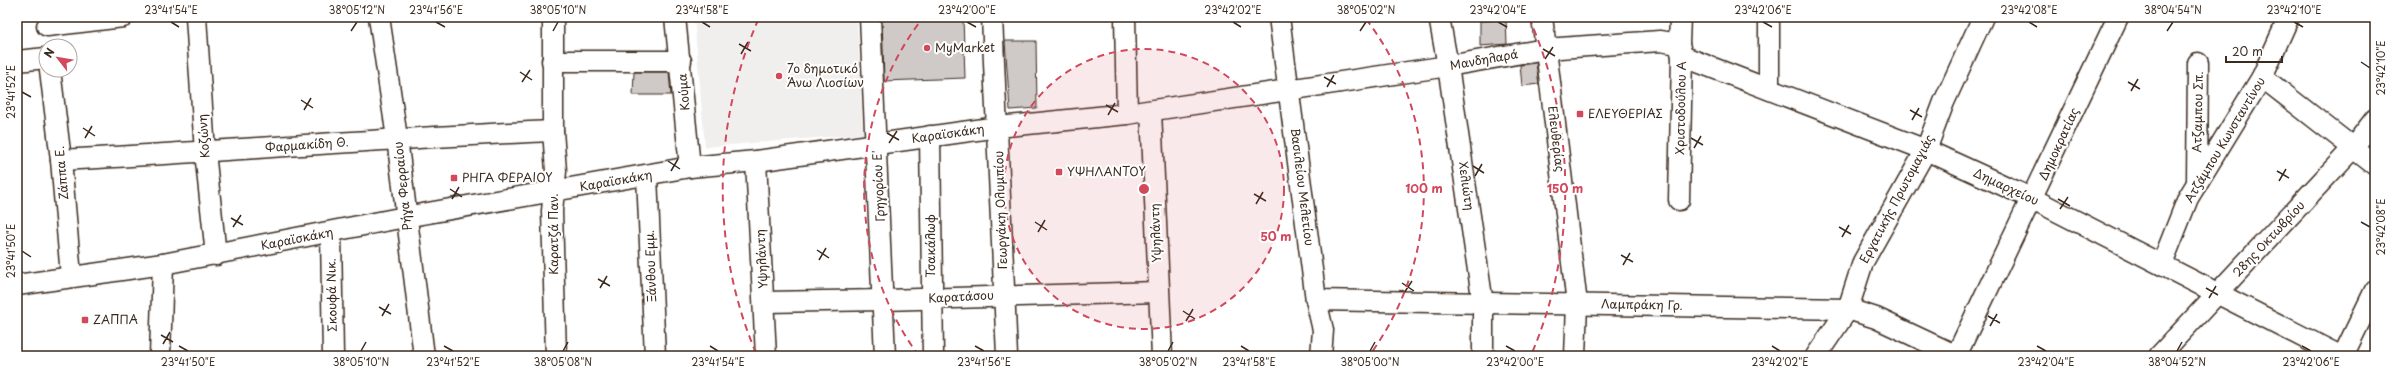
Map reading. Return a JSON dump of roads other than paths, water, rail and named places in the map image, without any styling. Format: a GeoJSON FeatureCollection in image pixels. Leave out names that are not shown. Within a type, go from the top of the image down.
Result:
{"type":"FeatureCollection","features":[{"type":"Feature","properties":{"kind":"street"},"geometry":{"type":"LineString","coordinates":[[48,38],[47,22],[123,17]]}},
{"type":"Feature","properties":{"kind":"street","name":"Κοζώνη"},"geometry":{"type":"LineString","coordinates":[[196,17],[205,152],[216,254]]}},
{"type":"Feature","properties":{"kind":"street","name":"Ρήγα Φερραίου"},"geometry":{"type":"LineString","coordinates":[[379,17],[397,138],[424,356]]}},
{"type":"Feature","properties":{"kind":"street","name":"Καρατζά Παν."},"geometry":{"type":"LineString","coordinates":[[553,17],[553,131],[556,171],[552,211],[556,356]]}},
{"type":"Feature","properties":{"kind":"street","name":"Κούμα"},"geometry":{"type":"LineString","coordinates":[[676,17],[690,168]]}},
{"type":"Feature","properties":{"kind":"street","name":"Γρηγορίου Ε'"},"geometry":{"type":"LineString","coordinates":[[870,17],[884,300],[885,356]]}},
{"type":"Feature","properties":{"kind":"street","name":"Γεωργάκη Ολυμπίου"},"geometry":{"type":"LineString","coordinates":[[992,17],[1007,356]]}},
{"type":"Feature","properties":{"kind":"street"},"geometry":{"type":"LineString","coordinates":[[1125,17],[1127,114]]}},
{"type":"Feature","properties":{"kind":"street","name":"Βασιλείου Μελετίου"},"geometry":{"type":"LineString","coordinates":[[1279,17],[1316,300],[1323,330],[1321,356]]}},
{"type":"Feature","properties":{"kind":"street","name":"Χελιώτη"},"geometry":{"type":"LineString","coordinates":[[1439,17],[1448,66],[1482,304],[1483,356]]}},
{"type":"Feature","properties":{"kind":"street","name":"Ελευθερίας"},"geometry":{"type":"LineString","coordinates":[[1542,17],[1577,304],[1576,356]]}},
{"type":"Feature","properties":{"kind":"street","name":"Χριστοδούλου Α"},"geometry":{"type":"LineString","coordinates":[[1679,200],[1680,17]]}},
{"type":"Feature","properties":{"kind":"street"},"geometry":{"type":"LineString","coordinates":[[1769,17],[1769,89]]}},
{"type":"Feature","properties":{"kind":"street","name":"Εργατικής Πρωτομαγιάς"},"geometry":{"type":"LineString","coordinates":[[1816,356],[1848,309],[1863,262],[1926,150],[1944,102],[1982,17]]}},
{"type":"Feature","properties":{"kind":"street","name":"Δημοκρατίας"},"geometry":{"type":"LineString","coordinates":[[1957,356],[2033,199],[2118,17]]}},
{"type":"Feature","properties":{"kind":"street","name":"Ατζάμπου Κωνσταντίνου"},"geometry":{"type":"LineString","coordinates":[[2162,264],[2188,198],[2262,77],[2290,17]]}},
{"type":"Feature","properties":{"kind":"street","name":"Μανδηλαρά"},"geometry":{"type":"LineString","coordinates":[[1289,90],[1448,66],[1545,48],[1660,41],[1681,50]]}},
{"type":"Feature","properties":{"kind":"street","name":"Δημαρχείου"},"geometry":{"type":"LineString","coordinates":[[1681,50],[1769,89],[1926,150],[2033,199],[2340,356]]}},
{"type":"Feature","properties":{"kind":"street"},"geometry":{"type":"LineString","coordinates":[[17,61],[38,59]]}},
{"type":"Feature","properties":{"kind":"street"},"geometry":{"type":"LineString","coordinates":[[552,61],[681,61]]}},
{"type":"Feature","properties":{"kind":"street","name":"Ατζαμπου Σπ."},"geometry":{"type":"LineString","coordinates":[[2197,184],[2198,63]]}},
{"type":"Feature","properties":{"kind":"street"},"geometry":{"type":"LineString","coordinates":[[2262,77],[2352,149],[2375,165]]}},
{"type":"Feature","properties":{"kind":"street","name":"Ζάππα Ε."},"geometry":{"type":"LineString","coordinates":[[51,78],[61,160],[71,276]]}},
{"type":"Feature","properties":{"kind":"street","name":"Καραϊσκάκη"},"geometry":{"type":"LineString","coordinates":[[17,285],[71,276],[163,264],[331,233],[406,217],[690,168],[756,161],[998,127],[1151,111],[1289,90]]}},
{"type":"Feature","properties":{"kind":"street","name":"Υψηλάντη"},"geometry":{"type":"LineString","coordinates":[[1151,111],[1162,356]]}},
{"type":"Feature","properties":{"kind":"street","name":"28ης Οκτωβρίου"},"geometry":{"type":"LineString","coordinates":[[2159,356],[2352,149],[2375,119]]}},
{"type":"Feature","properties":{"kind":"street","name":"Φαρμακίδη Θ."},"geometry":{"type":"LineString","coordinates":[[61,160],[205,152],[397,138],[553,131]]}},
{"type":"Feature","properties":{"kind":"street","name":"Τσακάλωφ"},"geometry":{"type":"LineString","coordinates":[[930,136],[931,299],[933,356]]}},
{"type":"Feature","properties":{"kind":"street","name":"Υψηλάντη"},"geometry":{"type":"LineString","coordinates":[[756,161],[765,302],[766,356]]}},
{"type":"Feature","properties":{"kind":"street","name":"Ξάνθου Εμμ."},"geometry":{"type":"LineString","coordinates":[[648,176],[655,356]]}},
{"type":"Feature","properties":{"kind":"street","name":"Σκουφά Νικ."},"geometry":{"type":"LineString","coordinates":[[331,233],[333,356]]}},
{"type":"Feature","properties":{"kind":"street"},"geometry":{"type":"LineString","coordinates":[[160,356],[163,264]]}},
{"type":"Feature","properties":{"kind":"street"},"geometry":{"type":"LineString","coordinates":[[2343,356],[2375,290]]}},
{"type":"Feature","properties":{"kind":"street","name":"Καρατάσου"},"geometry":{"type":"LineString","coordinates":[[765,302],[931,299],[1004,295],[1158,292]]}},
{"type":"Feature","properties":{"kind":"street","name":"Λαμπράκη Γρ."},"geometry":{"type":"LineString","coordinates":[[1316,300],[1848,309],[1876,318],[1957,356]]}},
{"type":"Feature","properties":{"kind":"place","name":"MyMarket"},"geometry":{"type":"Point","coordinates":[927,48]}},
{"type":"Feature","properties":{"kind":"place","name":"7ο δημοτικό Άνω Λιοσίων"},"geometry":{"type":"Point","coordinates":[779,76]}},
{"type":"Feature","properties":{"kind":"place","name":"ΕΛΕΥΘΕΡΙΑΣ"},"geometry":{"type":"Point","coordinates":[1580,114]}},
{"type":"Feature","properties":{"kind":"place","name":"ΥΨΗΛΑΝΤΟΥ"},"geometry":{"type":"Point","coordinates":[1059,172]}},
{"type":"Feature","properties":{"kind":"place","name":"ΡΗΓΑ ΦΕΡΑΙΟΥ"},"geometry":{"type":"Point","coordinates":[454,178]}},
{"type":"Feature","properties":{"kind":"place","name":"ΖΑΠΠΑ"},"geometry":{"type":"Point","coordinates":[85,320]}}]}
